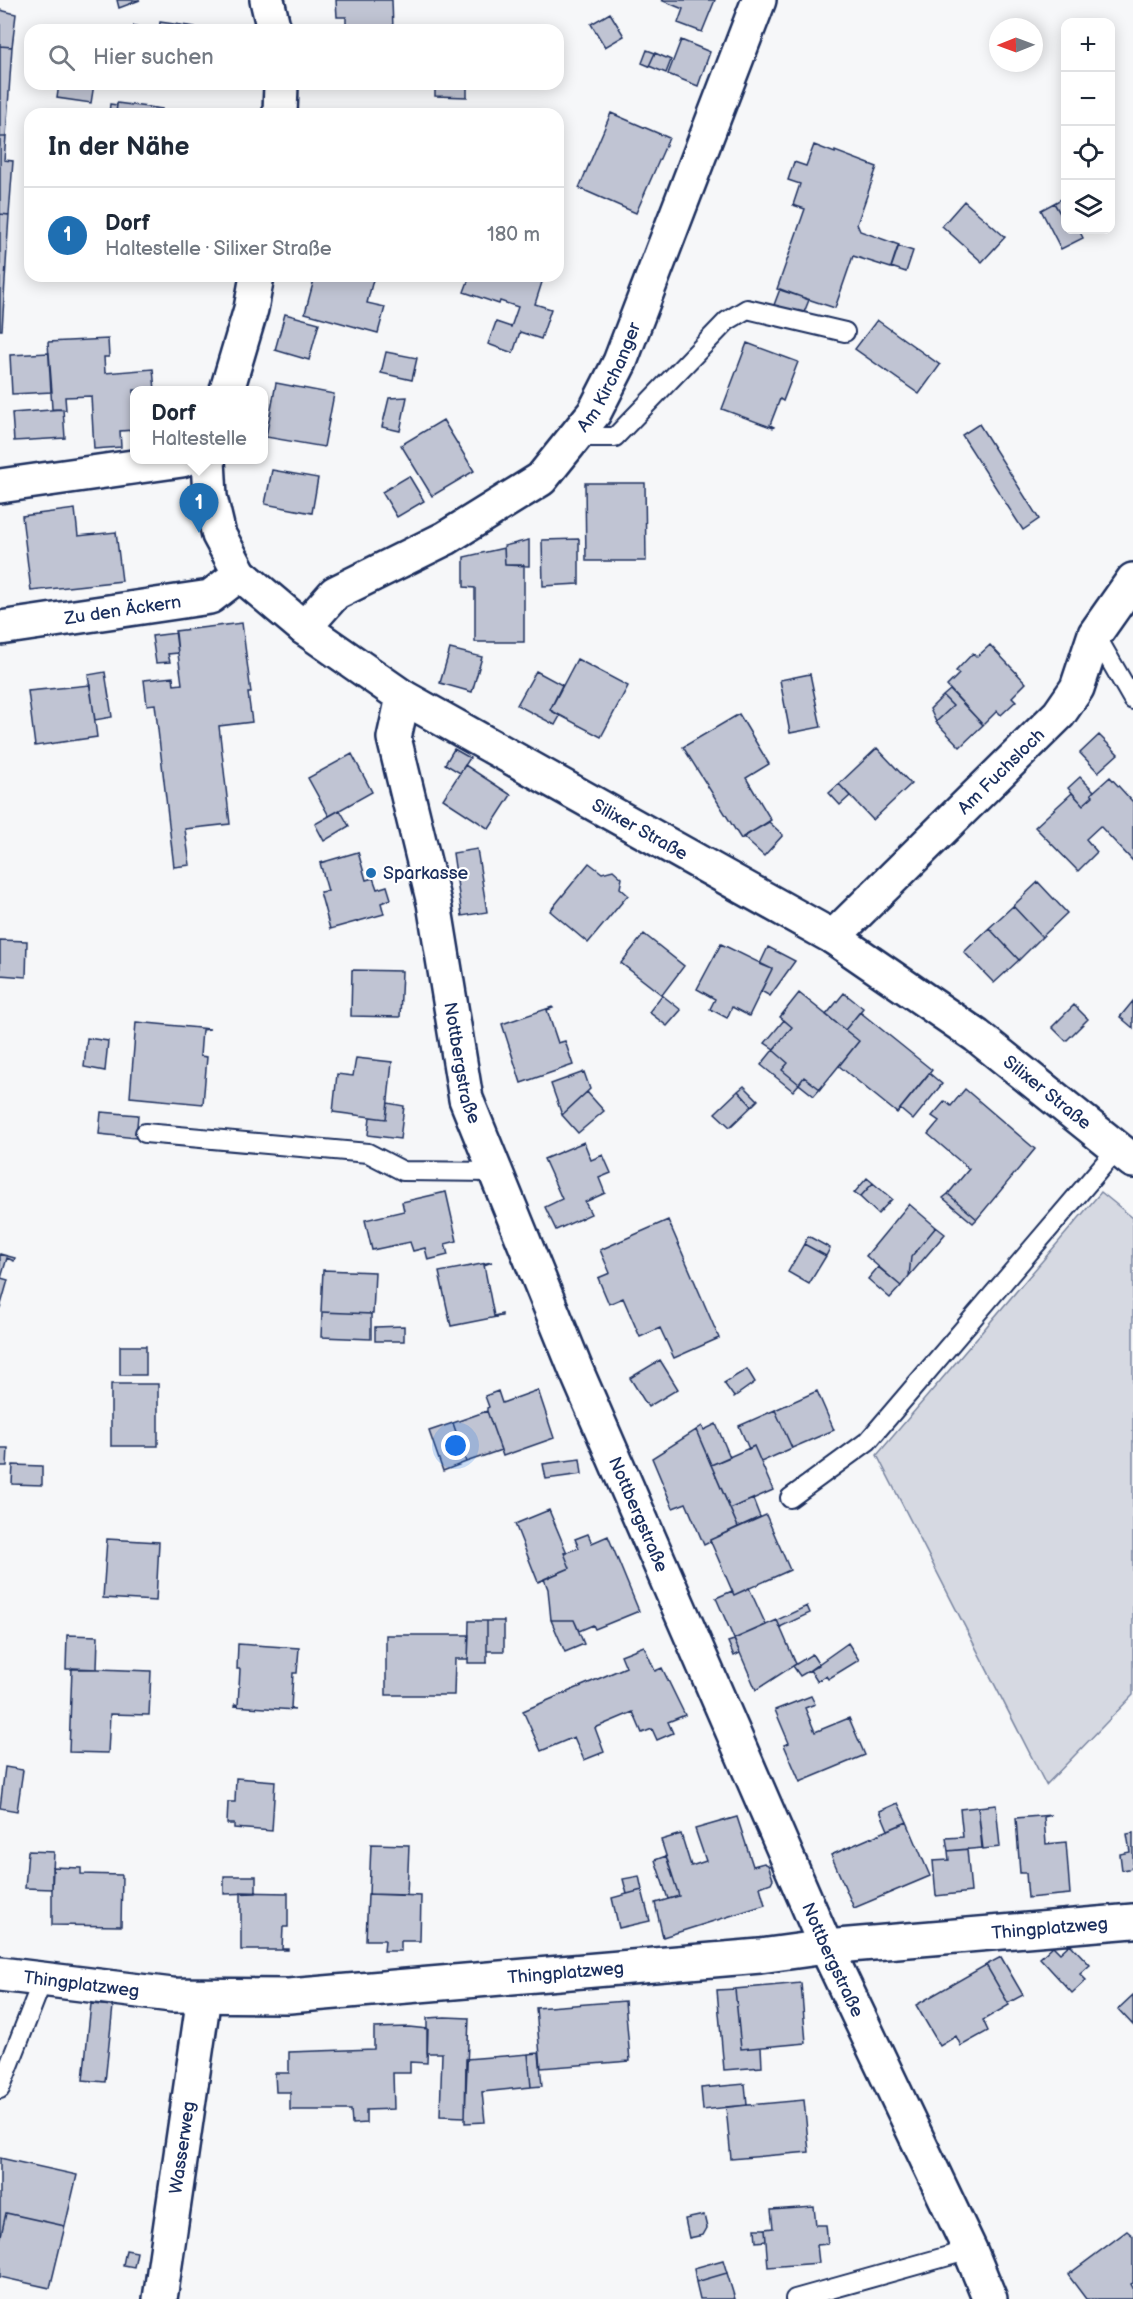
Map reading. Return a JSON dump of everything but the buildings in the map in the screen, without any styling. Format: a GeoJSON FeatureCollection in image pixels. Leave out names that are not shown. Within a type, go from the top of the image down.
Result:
{"type":"FeatureCollection","features":[{"type":"Feature","properties":{"kind":"street"},"geometry":{"type":"LineString","coordinates":[[267,0],[272,24]]}},
{"type":"Feature","properties":{"kind":"street","name":"Am Kirchanger"},"geometry":{"type":"LineString","coordinates":[[304,628],[335,592],[446,538],[541,479],[594,412],[620,362],[759,0]]}},
{"type":"Feature","properties":{"kind":"street"},"geometry":{"type":"LineString","coordinates":[[280,108],[281,90]]}},
{"type":"Feature","properties":{"kind":"street"},"geometry":{"type":"LineString","coordinates":[[228,386],[251,309],[256,282]]}},
{"type":"Feature","properties":{"kind":"street"},"geometry":{"type":"LineString","coordinates":[[0,486],[148,464]]}},
{"type":"Feature","properties":{"kind":"street","name":"Silixer Straße"},"geometry":{"type":"LineString","coordinates":[[208,464],[210,497],[219,535],[240,574],[304,628],[403,697],[833,937],[977,1036],[1125,1155]]}},
{"type":"Feature","properties":{"kind":"street","name":"Zu den Äckern"},"geometry":{"type":"LineString","coordinates":[[0,628],[210,597],[240,574]]}},
{"type":"Feature","properties":{"kind":"street","name":"Am Fuchsloch"},"geometry":{"type":"LineString","coordinates":[[833,937],[1059,714],[1077,688],[1095,634],[1133,580]]}},
{"type":"Feature","properties":{"kind":"street","name":"Nottbergstraße"},"geometry":{"type":"LineString","coordinates":[[403,697],[394,738],[434,903],[466,1099],[576,1370],[826,1947],[970,2250],[990,2299]]}},
{"type":"Feature","properties":{"kind":"street","name":"Thingplatzweg"},"geometry":{"type":"LineString","coordinates":[[0,1974],[172,1995],[289,1996],[760,1956],[826,1947],[1133,1921]]}},
{"type":"Feature","properties":{"kind":"street","name":"Wasserweg"},"geometry":{"type":"LineString","coordinates":[[159,2299],[204,1996]]}},
{"type":"Feature","properties":{"kind":"lane"},"geometry":{"type":"LineString","coordinates":[[575,437],[615,436],[727,321],[747,309],[845,332]]}},
{"type":"Feature","properties":{"kind":"lane"},"geometry":{"type":"LineString","coordinates":[[1095,634],[1133,700]]}},
{"type":"Feature","properties":{"kind":"lane"},"geometry":{"type":"LineString","coordinates":[[145,1132],[368,1153],[403,1171],[495,1172]]}},
{"type":"Feature","properties":{"kind":"lane"},"geometry":{"type":"LineString","coordinates":[[790,1498],[868,1441],[1125,1155]]}},
{"type":"Feature","properties":{"kind":"lane"},"geometry":{"type":"LineString","coordinates":[[0,2089],[43,1979]]}},
{"type":"Feature","properties":{"kind":"lane"},"geometry":{"type":"LineString","coordinates":[[795,2299],[970,2250]]}},
{"type":"Feature","properties":{"kind":"shaded area"},"geometry":{"type":"Polygon","coordinates":[[[1101,1192],[1133,1218],[1133,1695],[1046,1785],[877,1455],[1101,1192]]]}},
{"type":"Feature","properties":{"kind":"place","name":"Dorf"},"geometry":{"type":"Point","coordinates":[199,533]}},
{"type":"Feature","properties":{"kind":"place","name":"Sparkasse"},"geometry":{"type":"Point","coordinates":[371,873]}}]}
